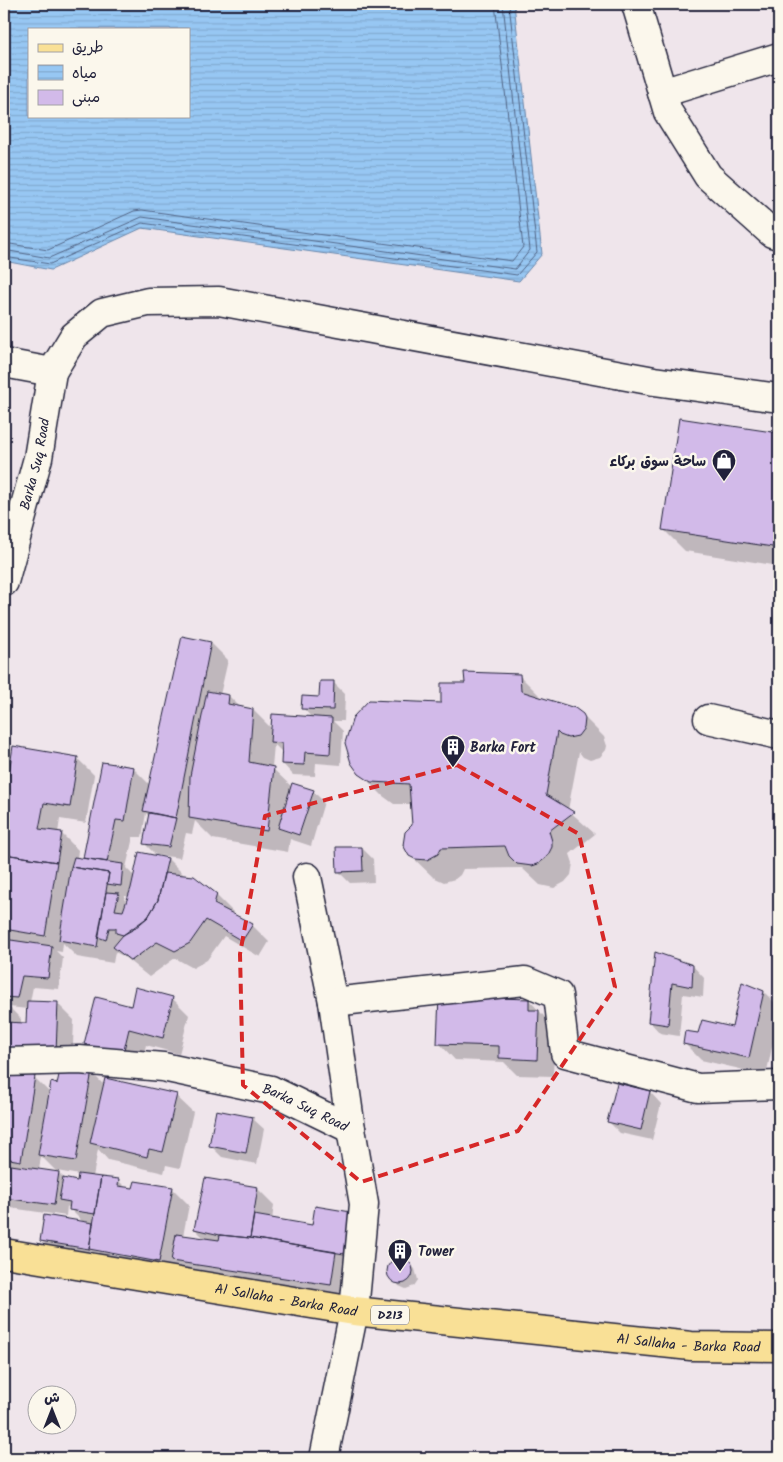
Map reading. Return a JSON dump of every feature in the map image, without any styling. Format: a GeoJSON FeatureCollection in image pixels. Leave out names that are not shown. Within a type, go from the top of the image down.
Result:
{"type":"FeatureCollection","features":[{"type":"Feature","properties":{"kind":"main road","name":"Al Sallaha - Barka Road"},"geometry":{"type":"LineString","coordinates":[[4,1253],[354,1311],[690,1346],[779,1347]]}},
{"type":"Feature","properties":{"kind":"street"},"geometry":{"type":"LineString","coordinates":[[636,4],[668,112],[708,176],[772,233],[779,235]]}},
{"type":"Feature","properties":{"kind":"street"},"geometry":{"type":"LineString","coordinates":[[662,93],[779,57]]}},
{"type":"Feature","properties":{"kind":"street"},"geometry":{"type":"LineString","coordinates":[[4,363],[52,372],[74,336],[102,313],[148,302],[219,301],[654,381],[779,398]]}},
{"type":"Feature","properties":{"kind":"street","name":"Barka Suq Road"},"geometry":{"type":"LineString","coordinates":[[4,582],[38,458],[52,372]]}},
{"type":"Feature","properties":{"kind":"street"},"geometry":{"type":"LineString","coordinates":[[708,719],[779,735]]}},
{"type":"Feature","properties":{"kind":"street","name":"Barka Suq Road"},"geometry":{"type":"LineString","coordinates":[[307,877],[333,1002],[350,1129]]}},
{"type":"Feature","properties":{"kind":"street"},"geometry":{"type":"LineString","coordinates":[[333,1002],[525,981],[558,995],[565,1053],[698,1088],[779,1085]]}},
{"type":"Feature","properties":{"kind":"street","name":"Barka Suq Road"},"geometry":{"type":"LineString","coordinates":[[4,1062],[79,1060],[163,1067],[271,1090],[350,1129]]}},
{"type":"Feature","properties":{"kind":"street"},"geometry":{"type":"LineString","coordinates":[[324,1458],[354,1311],[364,1204],[350,1129]]}},
{"type":"Feature","properties":{"kind":"highlighted area"},"geometry":{"type":"Polygon","coordinates":[[[457,765],[579,834],[615,987],[518,1131],[361,1182],[243,1085],[240,954],[265,816],[457,765]]]}},
{"type":"Feature","properties":{"kind":"water"},"geometry":{"type":"Polygon","coordinates":[[[4,4],[514,4],[542,254],[519,281],[142,228],[51,270],[4,261],[4,4]]]}},
{"type":"Feature","properties":{"kind":"building","name":"ساحة سوق بركاء"},"geometry":{"type":"Polygon","coordinates":[[[679,418],[779,433],[779,548],[662,530],[679,418]]]}},
{"type":"Feature","properties":{"kind":"building"},"geometry":{"type":"Polygon","coordinates":[[[182,636],[211,642],[176,818],[143,811],[182,636]]]}},
{"type":"Feature","properties":{"kind":"building","name":"Barka Fort"},"geometry":{"type":"Polygon","coordinates":[[[464,672],[520,674],[521,691],[575,708],[585,718],[584,728],[578,736],[568,738],[557,732],[546,795],[574,812],[549,831],[552,847],[547,857],[538,864],[532,866],[517,864],[509,856],[505,846],[441,848],[438,854],[427,860],[415,859],[409,856],[403,845],[405,832],[412,825],[409,784],[371,782],[359,774],[351,763],[345,743],[353,717],[369,700],[441,703],[441,683],[465,683],[464,672]]]}},
{"type":"Feature","properties":{"kind":"building"},"geometry":{"type":"Polygon","coordinates":[[[320,681],[334,681],[333,710],[301,709],[302,696],[319,697],[320,681]]]}},
{"type":"Feature","properties":{"kind":"building"},"geometry":{"type":"Polygon","coordinates":[[[207,691],[229,695],[228,704],[253,709],[249,762],[274,767],[267,831],[189,818],[190,776],[207,691]]]}},
{"type":"Feature","properties":{"kind":"building"},"geometry":{"type":"Polygon","coordinates":[[[272,714],[332,718],[330,754],[305,752],[304,765],[281,764],[282,743],[270,742],[272,714]]]}},
{"type":"Feature","properties":{"kind":"building"},"geometry":{"type":"Polygon","coordinates":[[[13,746],[78,757],[70,807],[44,803],[39,829],[62,832],[57,862],[4,854],[4,806],[13,746]]]}},
{"type":"Feature","properties":{"kind":"building"},"geometry":{"type":"Polygon","coordinates":[[[102,762],[134,767],[125,821],[116,820],[107,862],[83,858],[102,762]]]}},
{"type":"Feature","properties":{"kind":"building"},"geometry":{"type":"Polygon","coordinates":[[[292,783],[314,790],[299,835],[278,828],[292,783]]]}},
{"type":"Feature","properties":{"kind":"building"},"geometry":{"type":"Polygon","coordinates":[[[149,813],[176,818],[169,847],[143,844],[149,813]]]}},
{"type":"Feature","properties":{"kind":"building"},"geometry":{"type":"Polygon","coordinates":[[[336,847],[362,847],[363,871],[337,872],[336,847]]]}},
{"type":"Feature","properties":{"kind":"building"},"geometry":{"type":"Polygon","coordinates":[[[139,852],[168,858],[158,900],[148,917],[134,929],[123,935],[116,933],[116,928],[109,928],[106,940],[98,937],[106,892],[119,893],[115,910],[123,911],[131,888],[139,852]]]}},
{"type":"Feature","properties":{"kind":"building"},"geometry":{"type":"Polygon","coordinates":[[[4,854],[57,862],[45,936],[4,929],[4,854]]]}},
{"type":"Feature","properties":{"kind":"building"},"geometry":{"type":"Polygon","coordinates":[[[74,857],[123,864],[121,886],[107,884],[109,873],[71,867],[74,857]]]}},
{"type":"Feature","properties":{"kind":"building"},"geometry":{"type":"Polygon","coordinates":[[[71,867],[109,873],[97,947],[59,940],[71,867]]]}},
{"type":"Feature","properties":{"kind":"building"},"geometry":{"type":"Polygon","coordinates":[[[164,873],[194,876],[217,894],[214,904],[253,924],[242,941],[206,920],[190,943],[175,951],[157,942],[131,961],[113,947],[123,935],[148,917],[158,900],[164,873]]]}},
{"type":"Feature","properties":{"kind":"building"},"geometry":{"type":"Polygon","coordinates":[[[4,939],[52,946],[48,978],[22,976],[17,998],[4,997],[4,939]]]}},
{"type":"Feature","properties":{"kind":"building"},"geometry":{"type":"Polygon","coordinates":[[[655,952],[693,965],[692,987],[672,983],[668,1025],[648,1022],[655,952]]]}},
{"type":"Feature","properties":{"kind":"building"},"geometry":{"type":"Polygon","coordinates":[[[742,982],[764,991],[749,1058],[683,1044],[685,1031],[698,1033],[702,1020],[732,1027],[742,982]]]}},
{"type":"Feature","properties":{"kind":"building"},"geometry":{"type":"Polygon","coordinates":[[[135,987],[173,997],[163,1038],[129,1029],[123,1054],[84,1044],[96,997],[131,1006],[135,987]]]}},
{"type":"Feature","properties":{"kind":"building"},"geometry":{"type":"Polygon","coordinates":[[[439,996],[529,999],[529,1010],[539,1010],[537,1060],[499,1058],[499,1046],[437,1044],[439,996]]]}},
{"type":"Feature","properties":{"kind":"building"},"geometry":{"type":"Polygon","coordinates":[[[27,1001],[58,1002],[56,1052],[4,1056],[4,1022],[26,1023],[27,1001]]]}},
{"type":"Feature","properties":{"kind":"building"},"geometry":{"type":"Polygon","coordinates":[[[61,1066],[92,1071],[76,1161],[38,1155],[51,1082],[57,1084],[61,1066]]]}},
{"type":"Feature","properties":{"kind":"building"},"geometry":{"type":"Polygon","coordinates":[[[4,1071],[35,1076],[21,1161],[4,1158],[4,1071]]]}},
{"type":"Feature","properties":{"kind":"building"},"geometry":{"type":"Polygon","coordinates":[[[105,1078],[177,1094],[163,1152],[149,1149],[147,1157],[90,1143],[105,1078]]]}},
{"type":"Feature","properties":{"kind":"building"},"geometry":{"type":"Polygon","coordinates":[[[617,1083],[650,1091],[641,1130],[607,1122],[617,1083]]]}},
{"type":"Feature","properties":{"kind":"building"},"geometry":{"type":"Polygon","coordinates":[[[216,1110],[253,1117],[246,1153],[209,1146],[216,1110]]]}},
{"type":"Feature","properties":{"kind":"building"},"geometry":{"type":"Polygon","coordinates":[[[4,1164],[59,1172],[54,1205],[4,1198],[4,1164]]]}},
{"type":"Feature","properties":{"kind":"building"},"geometry":{"type":"Polygon","coordinates":[[[78,1174],[101,1177],[95,1214],[69,1210],[70,1202],[59,1200],[63,1178],[77,1181],[78,1174]]]}},
{"type":"Feature","properties":{"kind":"building"},"geometry":{"type":"Polygon","coordinates":[[[101,1177],[119,1179],[118,1186],[133,1188],[135,1181],[173,1187],[159,1262],[89,1249],[101,1177]]]}},
{"type":"Feature","properties":{"kind":"building"},"geometry":{"type":"Polygon","coordinates":[[[205,1178],[258,1187],[250,1238],[220,1235],[194,1229],[205,1178]]]}},
{"type":"Feature","properties":{"kind":"building"},"geometry":{"type":"Polygon","coordinates":[[[315,1206],[351,1212],[344,1254],[250,1238],[254,1215],[312,1225],[315,1206]]]}},
{"type":"Feature","properties":{"kind":"building"},"geometry":{"type":"Polygon","coordinates":[[[44,1215],[93,1223],[89,1249],[40,1241],[44,1215]]]}},
{"type":"Feature","properties":{"kind":"building"},"geometry":{"type":"Polygon","coordinates":[[[176,1234],[219,1240],[220,1235],[250,1238],[336,1252],[331,1285],[171,1261],[176,1234]]]}},
{"type":"Feature","properties":{"kind":"building","name":"Tower"},"geometry":{"type":"Polygon","coordinates":[[[400,1258],[409,1262],[413,1271],[409,1280],[400,1284],[391,1280],[387,1271],[391,1262],[400,1258]]]}},
{"type":"Feature","properties":{"kind":"place","name":"ساحة سوق بركاء"},"geometry":{"type":"Point","coordinates":[724,482]}},
{"type":"Feature","properties":{"kind":"place","name":"Barka Fort"},"geometry":{"type":"Point","coordinates":[453,768]}},
{"type":"Feature","properties":{"kind":"place","name":"Tower"},"geometry":{"type":"Point","coordinates":[400,1272]}}]}
